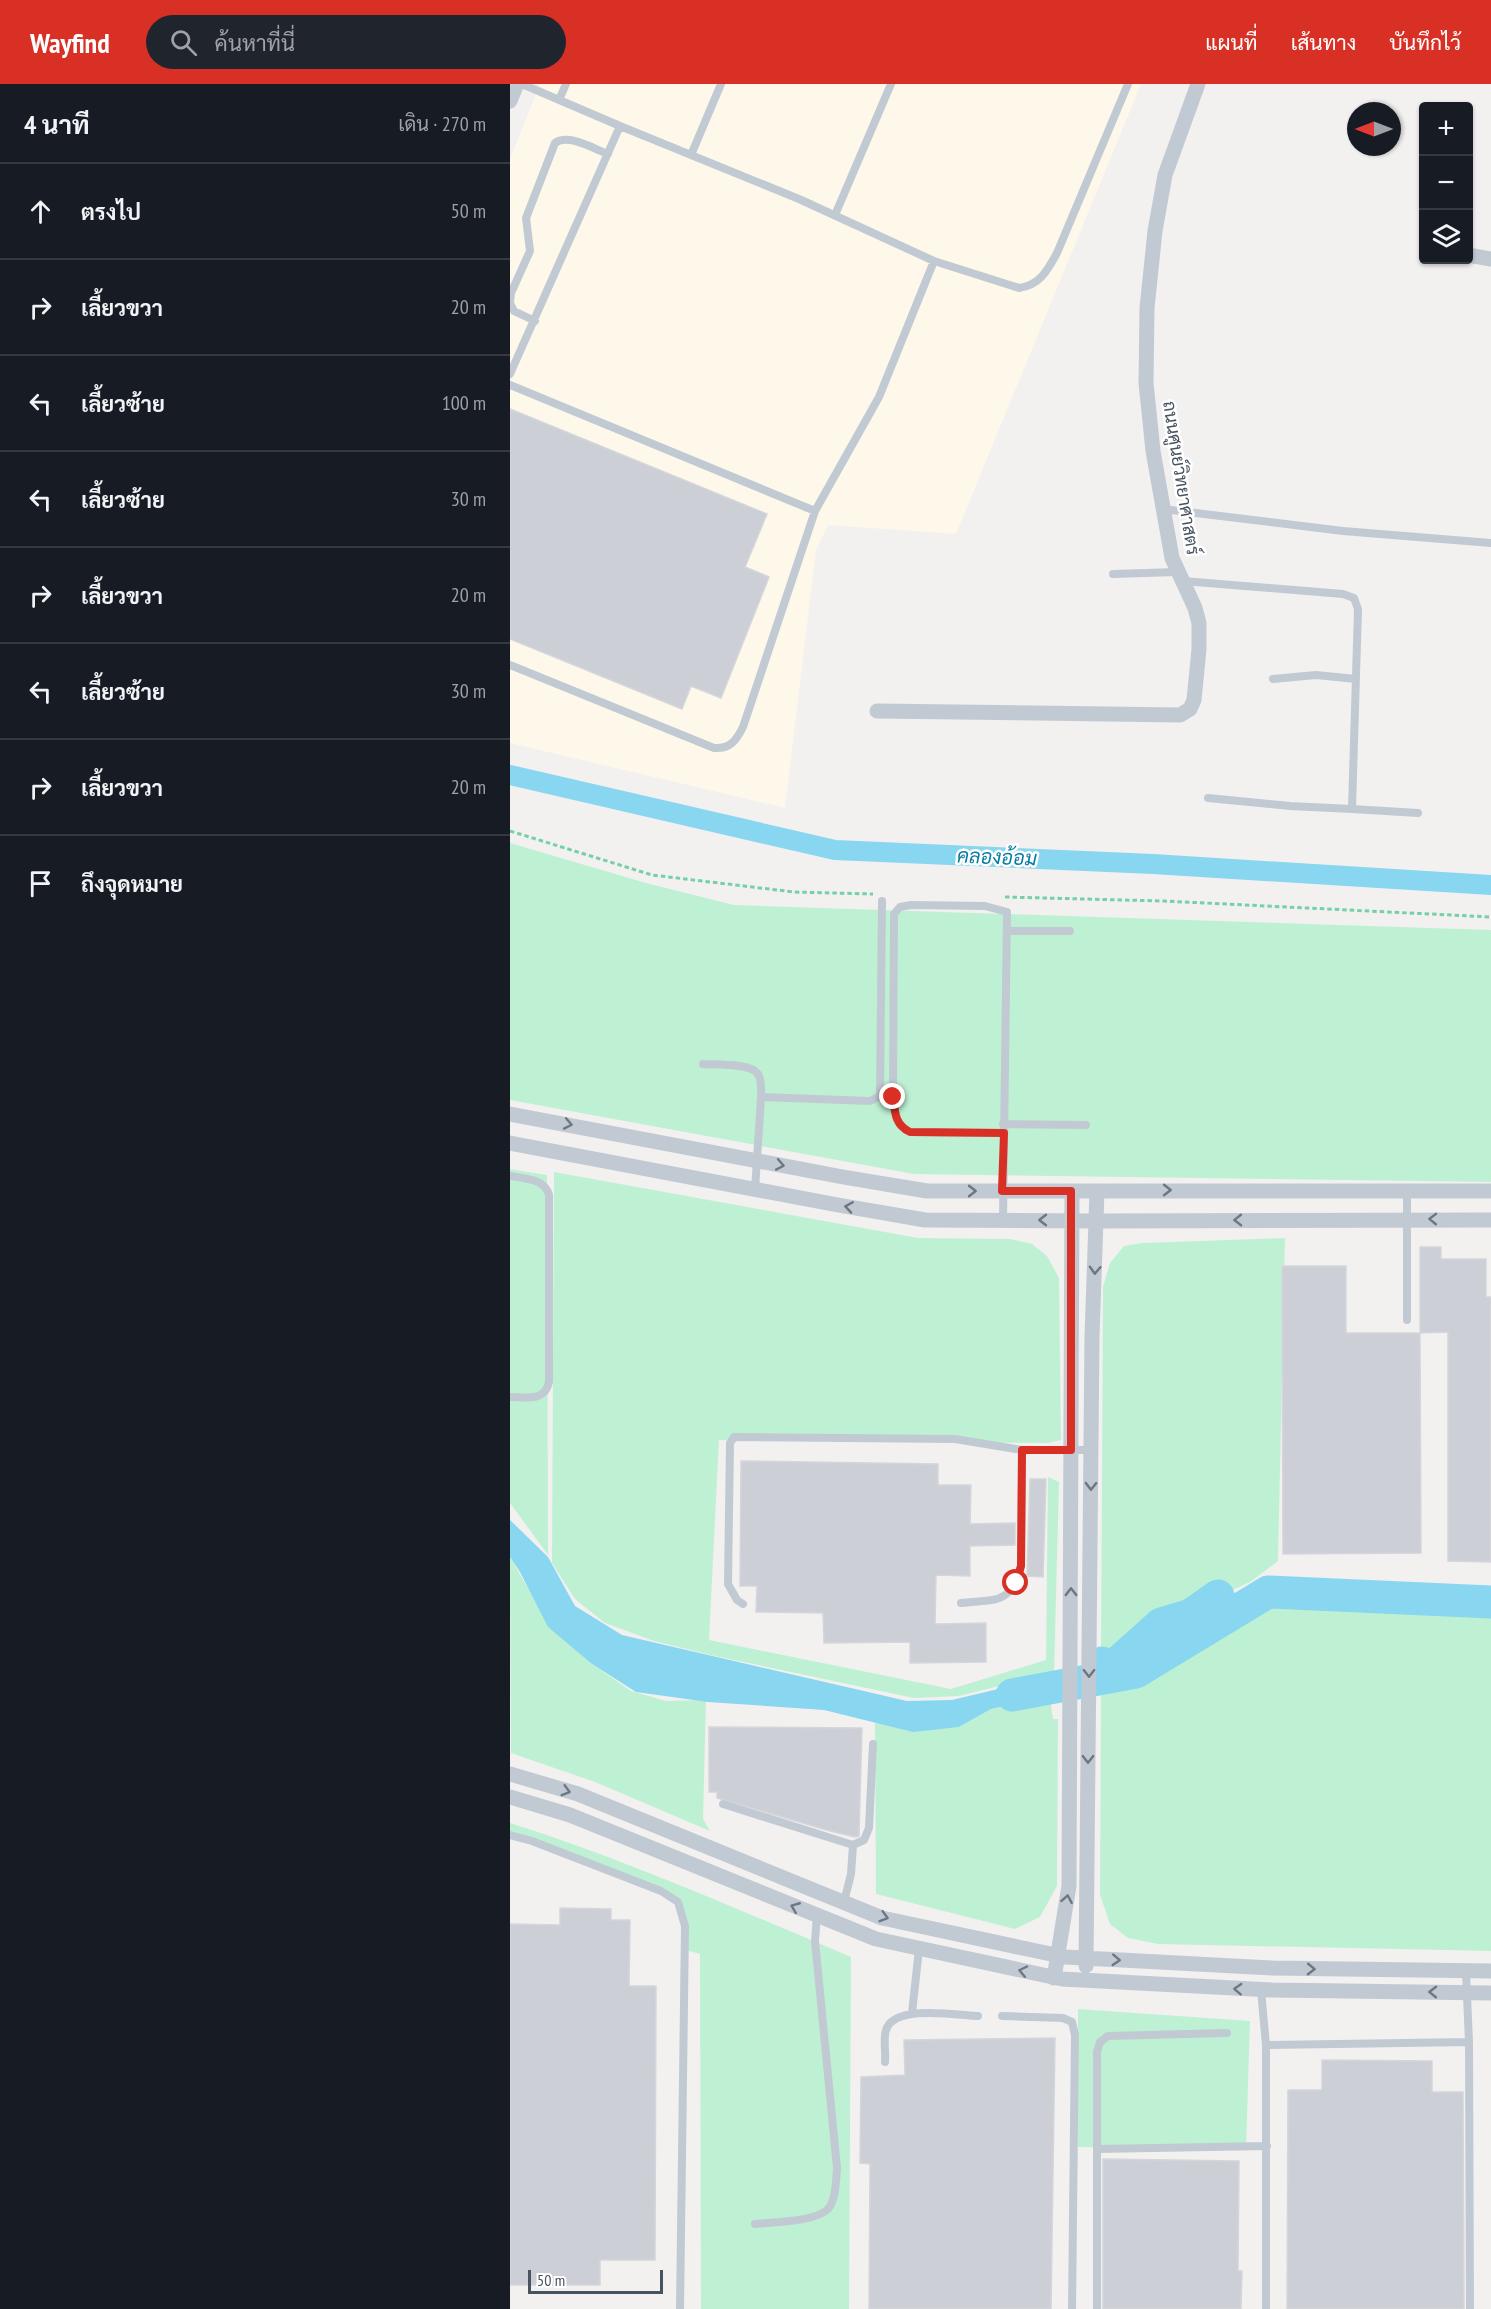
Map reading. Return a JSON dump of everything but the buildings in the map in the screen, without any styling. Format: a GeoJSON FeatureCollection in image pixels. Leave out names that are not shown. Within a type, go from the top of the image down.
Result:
{"type":"FeatureCollection","features":[{"type":"Feature","properties":{"kind":"street"},"geometry":{"type":"LineString","coordinates":[[510,101],[517,84]]}},
{"type":"Feature","properties":{"kind":"street","name":"ถนนศูนย์วิทยาศาสตร์"},"geometry":{"type":"LineString","coordinates":[[877,711],[1180,715],[1190,709],[1194,700],[1199,623],[1195,608],[1180,576],[1163,509],[1153,451],[1146,383],[1147,308],[1155,231],[1165,175],[1198,84]]}},
{"type":"Feature","properties":{"kind":"street"},"geometry":{"type":"LineString","coordinates":[[1473,256],[1491,259]]}},
{"type":"Feature","properties":{"kind":"street"},"geometry":{"type":"LineString","coordinates":[[510,1114],[927,1191],[1491,1191]]}},
{"type":"Feature","properties":{"kind":"street"},"geometry":{"type":"LineString","coordinates":[[510,1143],[925,1220],[1491,1220]]}},
{"type":"Feature","properties":{"kind":"street"},"geometry":{"type":"LineString","coordinates":[[1054,1978],[1069,1886],[1073,1221],[1071,1191]]}},
{"type":"Feature","properties":{"kind":"street"},"geometry":{"type":"LineString","coordinates":[[1086,1981],[1091,1450],[1097,1191]]}},
{"type":"Feature","properties":{"kind":"street"},"geometry":{"type":"LineString","coordinates":[[510,1774],[578,1794],[882,1918],[1057,1955],[1273,1968],[1491,1971]]}},
{"type":"Feature","properties":{"kind":"street"},"geometry":{"type":"LineString","coordinates":[[510,1797],[570,1815],[876,1939],[1054,1978],[1261,1990],[1491,1993]]}},
{"type":"Feature","properties":{"kind":"lane"},"geometry":{"type":"LineString","coordinates":[[522,84],[835,215],[934,261],[1019,288],[1031,286],[1043,277],[1057,254],[1128,84]]}},
{"type":"Feature","properties":{"kind":"lane"},"geometry":{"type":"LineString","coordinates":[[559,100],[566,84]]}},
{"type":"Feature","properties":{"kind":"lane"},"geometry":{"type":"LineString","coordinates":[[691,155],[720,84]]}},
{"type":"Feature","properties":{"kind":"lane"},"geometry":{"type":"LineString","coordinates":[[835,215],[891,84]]}},
{"type":"Feature","properties":{"kind":"lane"},"geometry":{"type":"LineString","coordinates":[[510,374],[620,126]]}},
{"type":"Feature","properties":{"kind":"lane"},"geometry":{"type":"LineString","coordinates":[[535,321],[514,311],[510,303],[511,293],[530,251],[526,218],[555,142],[567,139],[608,154]]}},
{"type":"Feature","properties":{"kind":"lane"},"geometry":{"type":"LineString","coordinates":[[510,665],[714,748],[725,749],[736,740],[743,727],[815,511],[879,397],[934,261]]}},
{"type":"Feature","properties":{"kind":"lane"},"geometry":{"type":"LineString","coordinates":[[510,385],[815,511]]}},
{"type":"Feature","properties":{"kind":"lane"},"geometry":{"type":"LineString","coordinates":[[1163,509],[1343,531],[1491,543]]}},
{"type":"Feature","properties":{"kind":"lane"},"geometry":{"type":"LineString","coordinates":[[1113,574],[1180,576],[1343,594],[1354,598],[1358,609],[1352,809]]}},
{"type":"Feature","properties":{"kind":"lane"},"geometry":{"type":"LineString","coordinates":[[1273,679],[1316,675],[1356,679]]}},
{"type":"Feature","properties":{"kind":"lane"},"geometry":{"type":"LineString","coordinates":[[1208,798],[1290,807],[1418,813]]}},
{"type":"Feature","properties":{"kind":"lane"},"geometry":{"type":"LineString","coordinates":[[761,1097],[870,1101],[880,1096],[880,897]]}},
{"type":"Feature","properties":{"kind":"lane"},"geometry":{"type":"LineString","coordinates":[[1003,1220],[1007,912],[1004,909],[985,906],[911,904],[900,907],[894,914],[893,1097],[896,1120],[902,1128],[910,1132],[1004,1133]]}},
{"type":"Feature","properties":{"kind":"lane"},"geometry":{"type":"LineString","coordinates":[[1007,931],[1070,931]]}},
{"type":"Feature","properties":{"kind":"lane"},"geometry":{"type":"LineString","coordinates":[[702,1064],[751,1067],[758,1073],[761,1081],[761,1097],[755,1190]]}},
{"type":"Feature","properties":{"kind":"lane"},"geometry":{"type":"LineString","coordinates":[[1004,1124],[1086,1125]]}},
{"type":"Feature","properties":{"kind":"lane"},"geometry":{"type":"LineString","coordinates":[[510,1176],[544,1184],[549,1195],[549,1218],[547,1390],[539,1397],[510,1397]]}},
{"type":"Feature","properties":{"kind":"lane"},"geometry":{"type":"LineString","coordinates":[[1407,1190],[1407,1320]]}},
{"type":"Feature","properties":{"kind":"lane"},"geometry":{"type":"LineString","coordinates":[[743,1604],[736,1600],[728,1584],[730,1443],[734,1437],[956,1439],[1022,1450],[1091,1450]]}},
{"type":"Feature","properties":{"kind":"lane"},"geometry":{"type":"LineString","coordinates":[[962,1604],[1000,1599],[1009,1594],[1016,1583],[1021,1566],[1022,1450]]}},
{"type":"Feature","properties":{"kind":"lane"},"geometry":{"type":"LineString","coordinates":[[723,1804],[853,1845],[864,1840],[869,1828],[873,1744]]}},
{"type":"Feature","properties":{"kind":"lane"},"geometry":{"type":"LineString","coordinates":[[510,1835],[532,1841],[661,1891],[678,1902],[685,1926],[680,2309]]}},
{"type":"Feature","properties":{"kind":"lane"},"geometry":{"type":"LineString","coordinates":[[844,1902],[851,1874],[853,1845]]}},
{"type":"Feature","properties":{"kind":"lane"},"geometry":{"type":"LineString","coordinates":[[755,2224],[816,2217],[829,2208],[833,2195],[837,2168],[815,1941],[817,1916]]}},
{"type":"Feature","properties":{"kind":"lane"},"geometry":{"type":"LineString","coordinates":[[912,2013],[919,1949]]}},
{"type":"Feature","properties":{"kind":"lane"},"geometry":{"type":"LineString","coordinates":[[1466,1972],[1469,2042],[1470,2309]]}},
{"type":"Feature","properties":{"kind":"lane"},"geometry":{"type":"LineString","coordinates":[[1261,1990],[1266,2045],[1266,2309]]}},
{"type":"Feature","properties":{"kind":"lane"},"geometry":{"type":"LineString","coordinates":[[885,2062],[886,2029],[893,2019],[912,2013],[978,2016]]}},
{"type":"Feature","properties":{"kind":"lane"},"geometry":{"type":"LineString","coordinates":[[1002,2016],[1063,2018],[1071,2022],[1075,2035],[1072,2309]]}},
{"type":"Feature","properties":{"kind":"lane"},"geometry":{"type":"LineString","coordinates":[[1096,2309],[1097,2052],[1100,2042],[1108,2036],[1227,2033]]}},
{"type":"Feature","properties":{"kind":"lane"},"geometry":{"type":"LineString","coordinates":[[1266,2045],[1469,2042]]}},
{"type":"Feature","properties":{"kind":"lane"},"geometry":{"type":"LineString","coordinates":[[1097,2149],[1267,2146]]}},
{"type":"Feature","properties":{"kind":"path"},"geometry":{"type":"LineString","coordinates":[[510,831],[652,875],[794,892],[880,897]]}},
{"type":"Feature","properties":{"kind":"path"},"geometry":{"type":"LineString","coordinates":[[997,897],[1164,901],[1491,917]]}},
{"type":"Feature","properties":{"kind":"shaded area"},"geometry":{"type":"Polygon","coordinates":[[[540,84],[1141,84],[956,534],[828,525],[816,550],[785,808],[510,743],[510,159],[540,84]]]}},
{"type":"Feature","properties":{"kind":"green space"},"geometry":{"type":"Polygon","coordinates":[[[510,843],[646,883],[734,905],[1491,930],[1491,1182],[914,1174],[510,1100],[510,843]]]}},
{"type":"Feature","properties":{"kind":"green space"},"geometry":{"type":"Polygon","coordinates":[[[510,1169],[547,1175],[548,1555],[510,1503],[510,1169]]]}},
{"type":"Feature","properties":{"kind":"green space"},"geometry":{"type":"Polygon","coordinates":[[[554,1172],[918,1238],[1010,1239],[1032,1244],[1047,1256],[1059,1278],[1061,1440],[1048,1443],[719,1440],[709,1640],[951,1689],[1046,1660],[1048,1477],[1059,1482],[1054,1674],[959,1696],[914,1698],[654,1641],[605,1623],[575,1599],[552,1563],[554,1172]]]}},
{"type":"Feature","properties":{"kind":"green space"},"geometry":{"type":"Polygon","coordinates":[[[1285,1238],[1278,1561],[1250,1582],[1217,1597],[1191,1615],[1161,1624],[1115,1665],[1101,1660],[1103,1287],[1110,1263],[1124,1246],[1142,1243],[1285,1238]]]}},
{"type":"Feature","properties":{"kind":"green space"},"geometry":{"type":"Polygon","coordinates":[[[510,1557],[548,1623],[592,1664],[631,1691],[666,1701],[706,1700],[703,1819],[710,1831],[595,1782],[511,1753],[510,1557]]]}},
{"type":"Feature","properties":{"kind":"green space"},"geometry":{"type":"Polygon","coordinates":[[[1265,1602],[1491,1606],[1491,1951],[1158,1944],[1128,1938],[1110,1924],[1100,1895],[1101,1692],[1119,1687],[1133,1688],[1265,1602]]]}},
{"type":"Feature","properties":{"kind":"green space"},"geometry":{"type":"Polygon","coordinates":[[[1050,1699],[1053,1719],[1058,1719],[1057,1886],[1040,1917],[1015,1929],[876,1894],[875,1722],[959,1727],[991,1709],[1026,1701],[1050,1699]]]}},
{"type":"Feature","properties":{"kind":"green space"},"geometry":{"type":"Polygon","coordinates":[[[510,1823],[640,1869],[851,1957],[849,2309],[701,2309],[700,1954],[686,1950],[679,1905],[649,1887],[510,1836],[510,1823]]]}},
{"type":"Feature","properties":{"kind":"green space"},"geometry":{"type":"Polygon","coordinates":[[[1078,2009],[1250,2021],[1246,2149],[1078,2147],[1078,2009]]]}},
{"type":"Feature","properties":{"kind":"water"},"geometry":{"type":"Polygon","coordinates":[[[510,1520],[548,1557],[575,1606],[622,1635],[907,1701],[952,1700],[1056,1675],[1056,1701],[1026,1701],[991,1709],[959,1727],[913,1732],[824,1710],[708,1702],[636,1692],[592,1664],[548,1627],[510,1557],[510,1520]]]}},
{"type":"Feature","properties":{"kind":"waterway","name":"คลองอ้อม"},"geometry":{"type":"LineString","coordinates":[[510,775],[835,850],[1153,864],[1491,885]]}},
{"type":"Feature","properties":{"kind":"waterway"},"geometry":{"type":"LineString","coordinates":[[1012,1695],[1136,1672],[1268,1592],[1491,1602]]}},
{"type":"Feature","properties":{"kind":"waterway"},"geometry":{"type":"LineString","coordinates":[[1102,1663],[1113,1667],[1161,1624],[1191,1615],[1218,1596]]}},
{"type":"Feature","properties":{"kind":"route"},"geometry":{"type":"LineString","coordinates":[[893,1097],[896,1120],[902,1128],[910,1132],[1004,1133],[1002,1191],[1071,1191],[1073,1221],[1071,1450],[1022,1450],[1021,1566],[1016,1583]]}}]}
